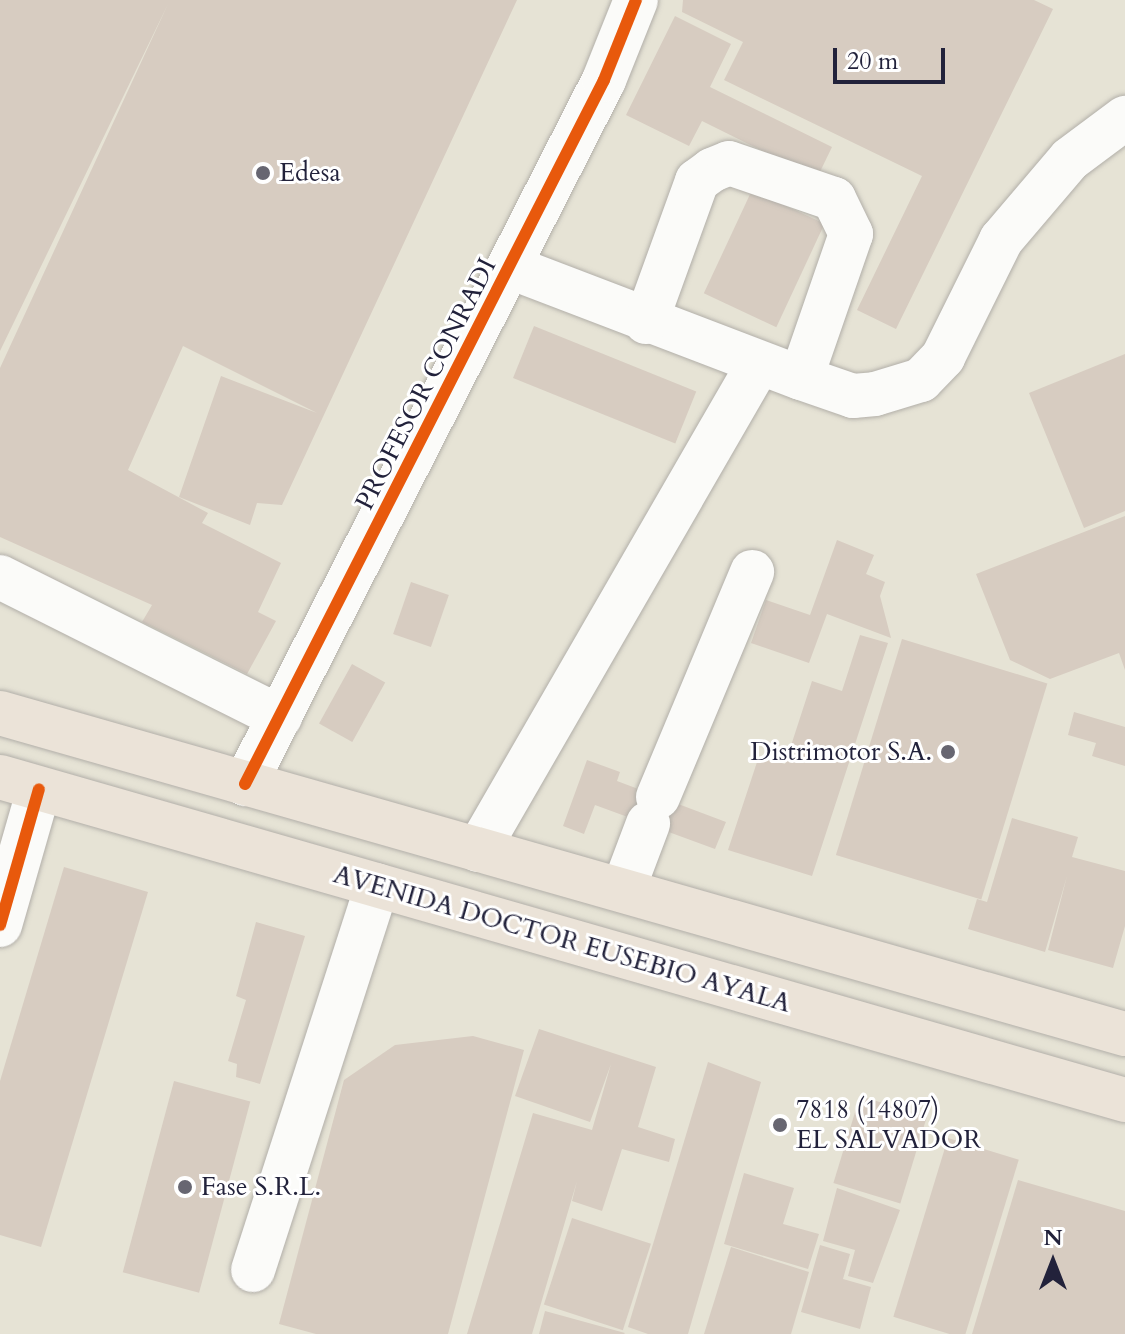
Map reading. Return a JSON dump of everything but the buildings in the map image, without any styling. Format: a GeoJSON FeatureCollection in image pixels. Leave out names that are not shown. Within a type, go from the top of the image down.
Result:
{"type":"FeatureCollection","features":[{"type":"Feature","properties":{"kind":"highway"},"geometry":{"type":"LineString","coordinates":[[0,713],[1125,1034]]}},
{"type":"Feature","properties":{"kind":"highway"},"geometry":{"type":"LineString","coordinates":[[0,753],[225,817],[245,784]]}},
{"type":"Feature","properties":{"kind":"highway","name":"AVENIDA DOCTOR EUSEBIO AYALA"},"geometry":{"type":"LineString","coordinates":[[20,783],[1125,1100]]}},
{"type":"Feature","properties":{"kind":"street","name":"PROFESOR CONRADI"},"geometry":{"type":"LineString","coordinates":[[245,784],[510,267],[636,0]]}},
{"type":"Feature","properties":{"kind":"street"},"geometry":{"type":"LineString","coordinates":[[510,267],[646,322],[853,396],[921,380],[943,357],[1001,240],[1070,159],[1125,118]]}},
{"type":"Feature","properties":{"kind":"street"},"geometry":{"type":"LineString","coordinates":[[646,322],[697,181],[712,170],[729,163],[834,199],[851,234],[801,378]]}},
{"type":"Feature","properties":{"kind":"street"},"geometry":{"type":"LineString","coordinates":[[478,850],[759,363]]}},
{"type":"Feature","properties":{"kind":"street"},"geometry":{"type":"LineString","coordinates":[[623,890],[752,572]]}},
{"type":"Feature","properties":{"kind":"street"},"geometry":{"type":"LineString","coordinates":[[0,577],[280,717]]}},
{"type":"Feature","properties":{"kind":"street"},"geometry":{"type":"LineString","coordinates":[[0,925],[20,783]]}},
{"type":"Feature","properties":{"kind":"street"},"geometry":{"type":"LineString","coordinates":[[253,1270],[377,886]]}},
{"type":"Feature","properties":{"kind":"cycle path"},"geometry":{"type":"LineString","coordinates":[[245,784],[604,80],[636,0]]}},
{"type":"Feature","properties":{"kind":"cycle path"},"geometry":{"type":"LineString","coordinates":[[0,925],[39,789]]}},
{"type":"Feature","properties":{"kind":"place","name":"Edesa"},"geometry":{"type":"Point","coordinates":[263,173]}},
{"type":"Feature","properties":{"kind":"place","name":"Distrimotor S.A."},"geometry":{"type":"Point","coordinates":[948,752]}},
{"type":"Feature","properties":{"kind":"place","name":"7818 (14807) EL SALVADOR"},"geometry":{"type":"Point","coordinates":[780,1125]}},
{"type":"Feature","properties":{"kind":"place","name":"Fase S.R.L."},"geometry":{"type":"Point","coordinates":[185,1187]}}]}
